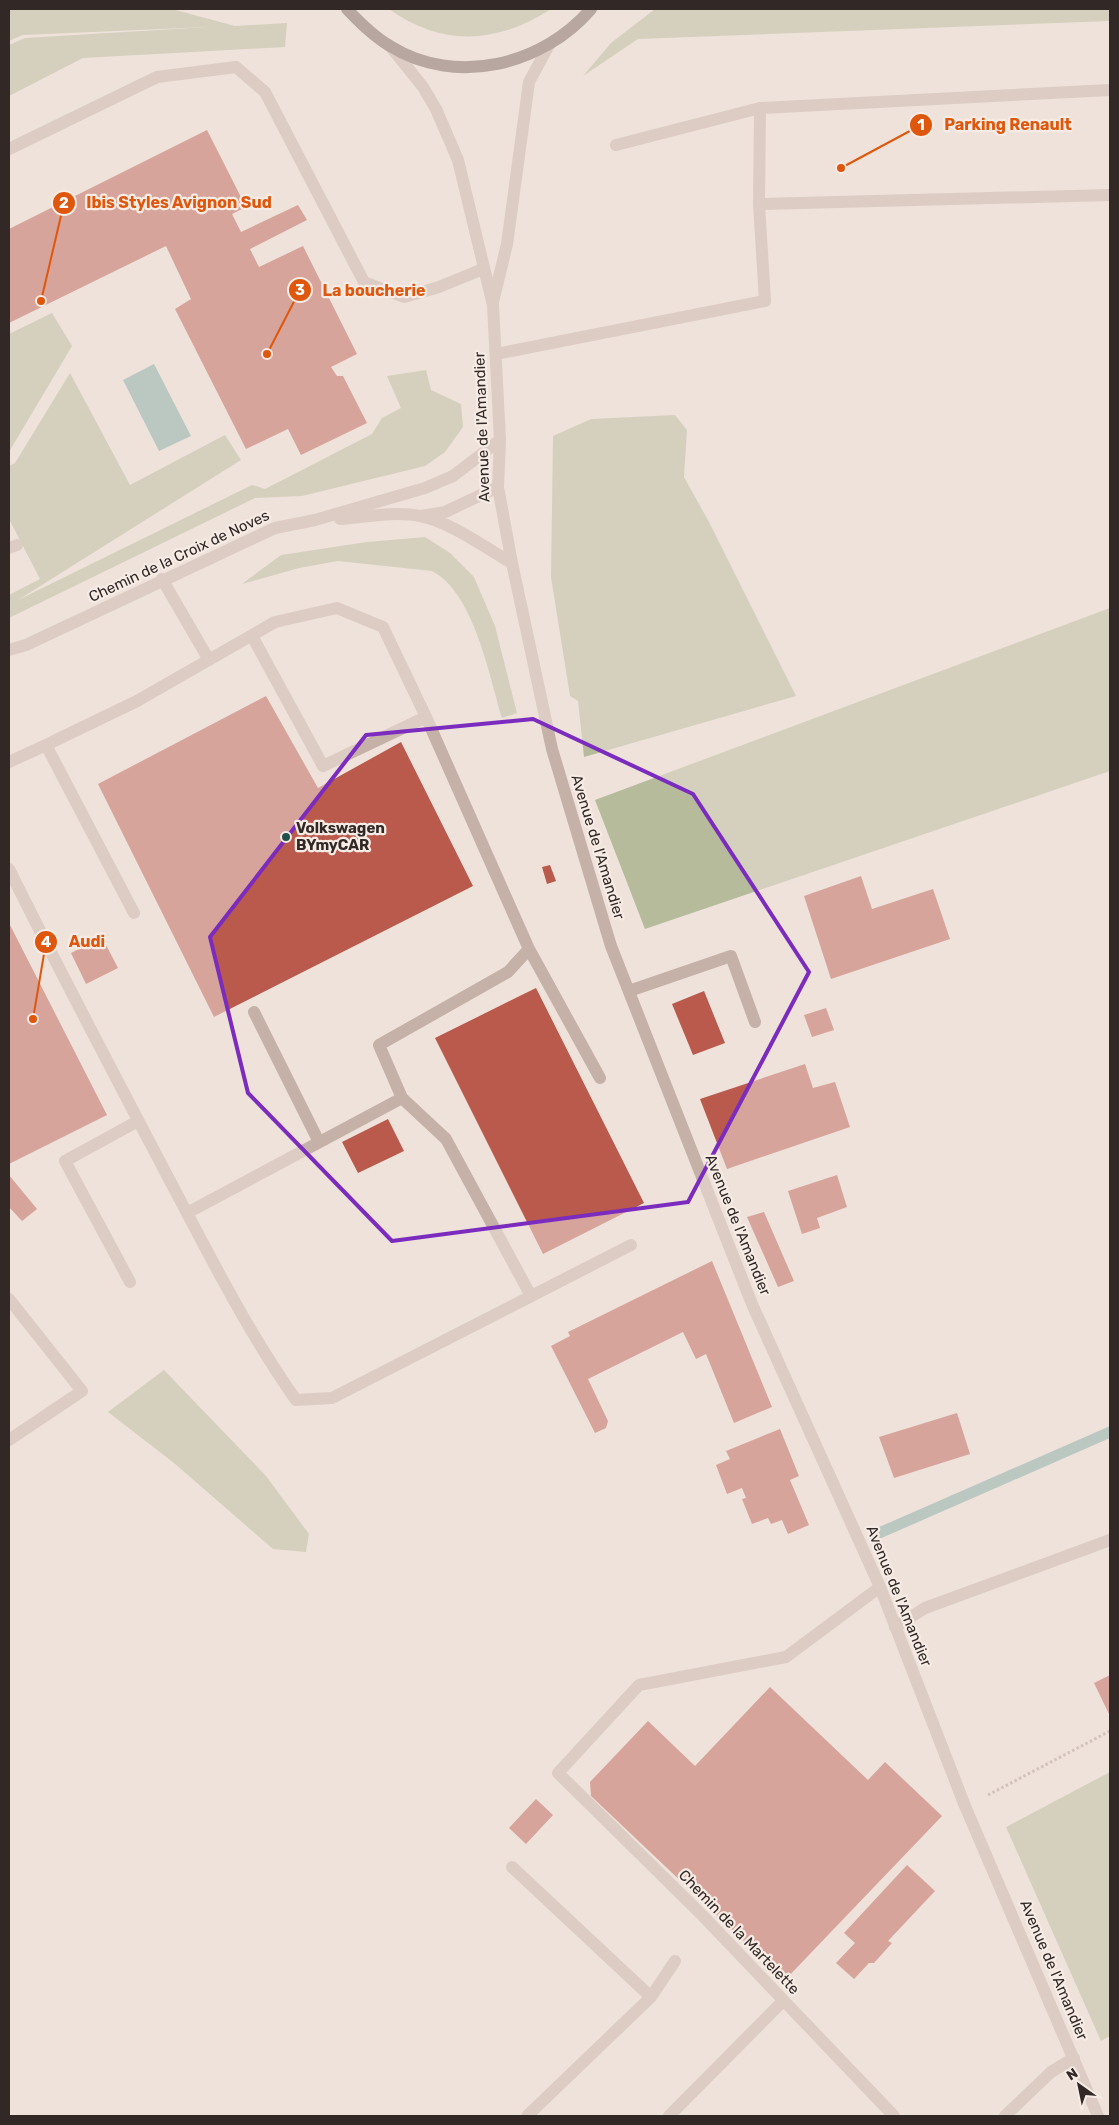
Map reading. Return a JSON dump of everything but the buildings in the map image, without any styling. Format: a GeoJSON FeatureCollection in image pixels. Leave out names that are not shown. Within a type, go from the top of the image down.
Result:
{"type":"FeatureCollection","features":[{"type":"Feature","properties":{"kind":"main road"},"geometry":{"type":"LineString","coordinates":[[347,9],[363,27],[391,47],[416,58],[442,65],[470,67],[515,60],[549,45],[578,24],[591,9]]}},
{"type":"Feature","properties":{"kind":"street","name":"Avenue de l'Amandier"},"geometry":{"type":"LineString","coordinates":[[493,305],[507,244],[529,82],[549,45]]}},
{"type":"Feature","properties":{"kind":"street","name":"Avenue de l'Amandier"},"geometry":{"type":"LineString","coordinates":[[391,47],[423,87],[439,116],[458,160],[493,305],[500,440],[498,487],[512,564],[552,749],[611,946],[752,1304],[880,1587],[965,1806],[1098,2116]]}},
{"type":"Feature","properties":{"kind":"street"},"geometry":{"type":"LineString","coordinates":[[9,149],[157,77],[236,67],[265,92],[364,282],[404,297],[439,287],[483,268]]}},
{"type":"Feature","properties":{"kind":"street"},"geometry":{"type":"LineString","coordinates":[[616,145],[760,108],[1110,90]]}},
{"type":"Feature","properties":{"kind":"street"},"geometry":{"type":"LineString","coordinates":[[496,354],[765,301],[759,204],[760,108]]}},
{"type":"Feature","properties":{"kind":"street"},"geometry":{"type":"LineString","coordinates":[[759,204],[1110,195]]}},
{"type":"Feature","properties":{"kind":"street","name":"Chemin de la Croix de Noves"},"geometry":{"type":"LineString","coordinates":[[9,650],[26,645],[162,579],[275,528],[315,520],[425,488],[453,476],[500,440]]}},
{"type":"Feature","properties":{"kind":"street"},"geometry":{"type":"LineString","coordinates":[[315,520],[402,515],[421,516],[445,512],[498,487]]}},
{"type":"Feature","properties":{"kind":"street"},"geometry":{"type":"LineString","coordinates":[[421,516],[453,528],[512,564]]}},
{"type":"Feature","properties":{"kind":"street"},"geometry":{"type":"LineString","coordinates":[[162,579],[210,660]]}},
{"type":"Feature","properties":{"kind":"street"},"geometry":{"type":"LineString","coordinates":[[9,762],[137,701],[275,622],[337,608],[383,627],[426,717],[529,949],[600,1078]]}},
{"type":"Feature","properties":{"kind":"street"},"geometry":{"type":"LineString","coordinates":[[252,636],[323,766],[426,717]]}},
{"type":"Feature","properties":{"kind":"street"},"geometry":{"type":"LineString","coordinates":[[46,745],[134,913]]}},
{"type":"Feature","properties":{"kind":"street"},"geometry":{"type":"LineString","coordinates":[[9,870],[138,1121],[266,1359],[296,1400],[332,1398],[632,1245]]}},
{"type":"Feature","properties":{"kind":"street"},"geometry":{"type":"LineString","coordinates":[[529,949],[508,972],[379,1045],[402,1098],[446,1139],[531,1296]]}},
{"type":"Feature","properties":{"kind":"street"},"geometry":{"type":"LineString","coordinates":[[629,991],[731,956],[755,1022]]}},
{"type":"Feature","properties":{"kind":"street"},"geometry":{"type":"LineString","coordinates":[[254,1012],[319,1142]]}},
{"type":"Feature","properties":{"kind":"street"},"geometry":{"type":"LineString","coordinates":[[187,1213],[402,1098]]}},
{"type":"Feature","properties":{"kind":"street"},"geometry":{"type":"LineString","coordinates":[[130,1282],[65,1161],[138,1121]]}},
{"type":"Feature","properties":{"kind":"street"},"geometry":{"type":"LineString","coordinates":[[9,1299],[82,1391],[9,1440]]}},
{"type":"Feature","properties":{"kind":"street"},"geometry":{"type":"LineString","coordinates":[[895,1627],[925,1608],[1110,1540]]}},
{"type":"Feature","properties":{"kind":"street","name":"Chemin de la Martelette"},"geometry":{"type":"LineString","coordinates":[[880,1587],[786,1657],[639,1685],[558,1773],[702,1915],[894,2116]]}},
{"type":"Feature","properties":{"kind":"street"},"geometry":{"type":"LineString","coordinates":[[512,1867],[651,1997]]}},
{"type":"Feature","properties":{"kind":"street"},"geometry":{"type":"LineString","coordinates":[[527,2116],[651,1997],[674,1961]]}},
{"type":"Feature","properties":{"kind":"street"},"geometry":{"type":"LineString","coordinates":[[669,2116],[783,2001]]}},
{"type":"Feature","properties":{"kind":"street"},"geometry":{"type":"LineString","coordinates":[[1005,2116],[1051,2072],[1074,2058]]}},
{"type":"Feature","properties":{"kind":"path"},"geometry":{"type":"LineString","coordinates":[[965,1806],[1110,1731]]}},
{"type":"Feature","properties":{"kind":"highlighted area"},"geometry":{"type":"Polygon","coordinates":[[[533,719],[693,794],[809,972],[688,1202],[392,1241],[248,1093],[210,937],[366,735],[533,719]]]}},
{"type":"Feature","properties":{"kind":"green space"},"geometry":{"type":"Polygon","coordinates":[[[9,9],[172,9],[235,26],[287,23],[285,47],[83,58],[9,96],[9,45],[25,38],[208,27],[23,35],[9,41],[9,9]]]}},
{"type":"Feature","properties":{"kind":"green space"},"geometry":{"type":"Polygon","coordinates":[[[389,9],[551,9],[531,21],[510,29],[470,36],[449,35],[429,30],[389,9]]]}},
{"type":"Feature","properties":{"kind":"green space"},"geometry":{"type":"Polygon","coordinates":[[[655,9],[1110,9],[1110,21],[638,39],[583,76],[611,43],[655,9]]]}},
{"type":"Feature","properties":{"kind":"green space"},"geometry":{"type":"Polygon","coordinates":[[[52,313],[72,346],[9,452],[9,334],[52,313]]]}},
{"type":"Feature","properties":{"kind":"green space"},"geometry":{"type":"Polygon","coordinates":[[[426,370],[431,390],[461,404],[463,427],[445,452],[425,466],[302,496],[255,498],[9,618],[9,595],[40,579],[9,519],[9,466],[15,463],[70,373],[130,485],[225,435],[241,460],[18,600],[252,485],[265,489],[372,434],[382,418],[401,408],[387,376],[426,370]]]}},
{"type":"Feature","properties":{"kind":"green space"},"geometry":{"type":"Polygon","coordinates":[[[675,415],[687,430],[684,477],[709,522],[796,696],[584,757],[578,701],[570,696],[551,577],[553,436],[591,419],[675,415]]]}},
{"type":"Feature","properties":{"kind":"green space"},"geometry":{"type":"Polygon","coordinates":[[[425,537],[450,553],[474,577],[495,626],[517,713],[502,718],[485,658],[469,616],[459,597],[447,582],[432,571],[338,561],[299,568],[242,584],[281,555],[367,542],[425,537]]]}},
{"type":"Feature","properties":{"kind":"green space"},"geometry":{"type":"Polygon","coordinates":[[[1110,608],[1110,771],[645,929],[595,800],[1110,608]]]}},
{"type":"Feature","properties":{"kind":"green space"},"geometry":{"type":"Polygon","coordinates":[[[164,1370],[266,1476],[309,1534],[306,1552],[273,1549],[174,1463],[108,1412],[164,1370]]]}},
{"type":"Feature","properties":{"kind":"green space"},"geometry":{"type":"Polygon","coordinates":[[[1110,1772],[1110,2036],[1101,2041],[1006,1827],[1110,1772]]]}},
{"type":"Feature","properties":{"kind":"water"},"geometry":{"type":"Polygon","coordinates":[[[154,364],[191,436],[159,451],[123,380],[154,364]]]}},
{"type":"Feature","properties":{"kind":"waterway"},"geometry":{"type":"LineString","coordinates":[[877,1534],[1110,1432]]}},
{"type":"Feature","properties":{"kind":"place","name":"Parking Renault"},"geometry":{"type":"Point","coordinates":[841,168]}},
{"type":"Feature","properties":{"kind":"place","name":"Ibis Styles Avignon Sud"},"geometry":{"type":"Point","coordinates":[41,301]}},
{"type":"Feature","properties":{"kind":"place","name":"La boucherie"},"geometry":{"type":"Point","coordinates":[267,354]}},
{"type":"Feature","properties":{"kind":"place","name":"Volkswagen BYmyCAR"},"geometry":{"type":"Point","coordinates":[286,837]}},
{"type":"Feature","properties":{"kind":"place","name":"Audi"},"geometry":{"type":"Point","coordinates":[33,1019]}}]}
